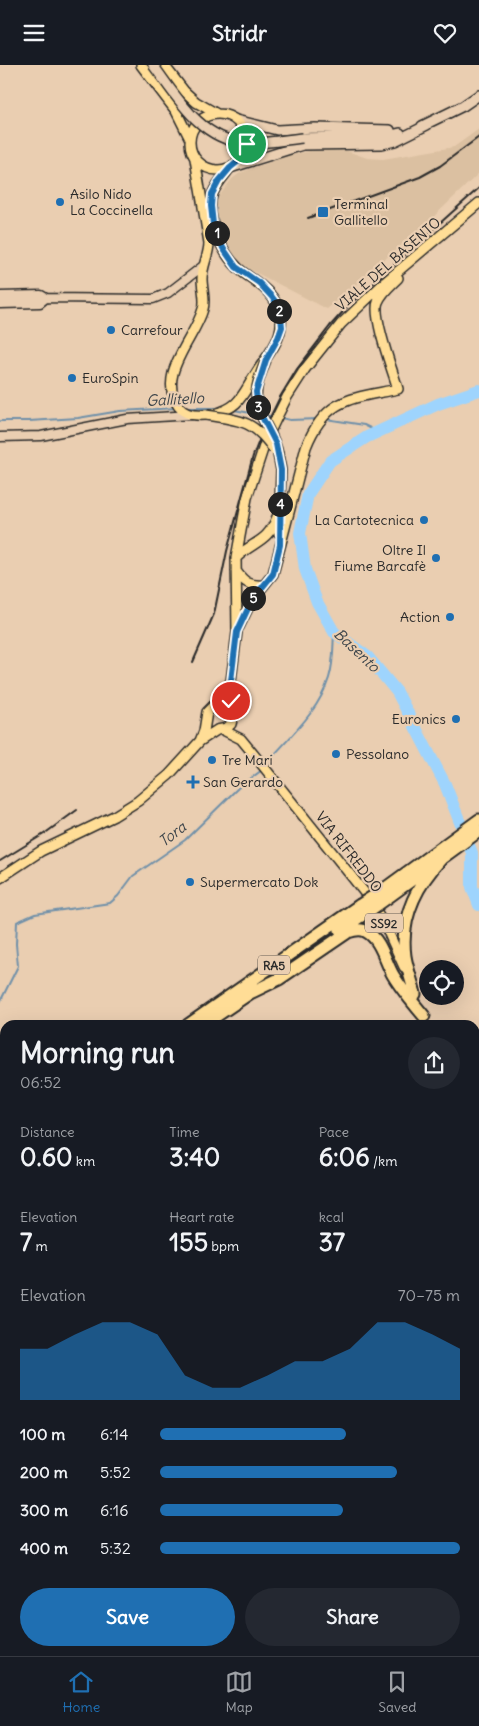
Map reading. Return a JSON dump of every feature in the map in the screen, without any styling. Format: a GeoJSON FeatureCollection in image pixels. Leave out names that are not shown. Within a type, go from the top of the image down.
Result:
{"type":"FeatureCollection","features":[{"type":"Feature","properties":{"kind":"highway","name":"RA5"},"geometry":{"type":"LineString","coordinates":[[439,855],[479,820]]}},
{"type":"Feature","properties":{"kind":"highway","name":"RA5"},"geometry":{"type":"LineString","coordinates":[[210,1020],[439,855],[479,831]]}},
{"type":"Feature","properties":{"kind":"highway"},"geometry":{"type":"LineString","coordinates":[[415,994],[405,950],[406,922],[411,903],[439,855]]}},
{"type":"Feature","properties":{"kind":"highway","name":"RA5"},"geometry":{"type":"LineString","coordinates":[[196,1020],[385,894]]}},
{"type":"Feature","properties":{"kind":"highway"},"geometry":{"type":"LineString","coordinates":[[248,994],[279,979],[348,932],[363,930],[378,943],[406,995],[426,1020]]}},
{"type":"Feature","properties":{"kind":"main road"},"geometry":{"type":"LineString","coordinates":[[141,65],[176,111],[190,139],[191,150],[195,159],[209,250],[203,266],[203,309],[173,371],[171,384],[173,396],[182,411],[192,415],[206,415],[248,423],[265,437],[278,454]]}},
{"type":"Feature","properties":{"kind":"main road"},"geometry":{"type":"LineString","coordinates":[[153,65],[192,116],[203,126],[227,140],[247,143],[302,138],[381,137],[427,125]]}},
{"type":"Feature","properties":{"kind":"main road"},"geometry":{"type":"LineString","coordinates":[[164,65],[184,91],[196,102],[218,114]]}},
{"type":"Feature","properties":{"kind":"main road"},"geometry":{"type":"LineString","coordinates":[[195,159],[203,166],[212,170],[223,170],[302,145],[382,144],[400,139],[479,95]]}},
{"type":"Feature","properties":{"kind":"main road"},"geometry":{"type":"LineString","coordinates":[[190,139],[196,124],[209,115],[218,114],[277,130],[315,128],[382,131],[416,129]]}},
{"type":"Feature","properties":{"kind":"main road"},"geometry":{"type":"LineString","coordinates":[[206,415],[223,412],[238,402],[266,360],[282,327],[278,305],[259,283],[236,267],[223,248],[213,224],[212,194],[219,181],[241,159],[247,144],[243,128],[236,120]]}},
{"type":"Feature","properties":{"kind":"main road","name":"VIALE DEL BASENTO"},"geometry":{"type":"LineString","coordinates":[[232,715],[231,681],[237,632],[236,558],[247,498],[266,440],[287,397],[331,335],[384,283],[479,203]]}},
{"type":"Feature","properties":{"kind":"main road"},"geometry":{"type":"LineString","coordinates":[[280,545],[306,447],[319,420],[338,404],[351,399],[398,389],[378,322],[376,308],[380,297],[399,277],[404,267]]}},
{"type":"Feature","properties":{"kind":"main road"},"geometry":{"type":"LineString","coordinates":[[356,309],[366,304],[373,305],[376,308]]}},
{"type":"Feature","properties":{"kind":"main road"},"geometry":{"type":"LineString","coordinates":[[266,360],[258,384],[256,401],[258,409],[276,444],[281,470],[280,545]]}},
{"type":"Feature","properties":{"kind":"main road"},"geometry":{"type":"LineString","coordinates":[[236,558],[266,537],[274,526],[279,511]]}},
{"type":"Feature","properties":{"kind":"main road","name":"VIALE DEL BASENTO"},"geometry":{"type":"LineString","coordinates":[[237,632],[252,600],[273,574],[280,545]]}},
{"type":"Feature","properties":{"kind":"main road"},"geometry":{"type":"LineString","coordinates":[[236,571],[242,580],[249,585],[263,585]]}},
{"type":"Feature","properties":{"kind":"main road"},"geometry":{"type":"LineString","coordinates":[[200,741],[207,711],[220,699],[231,681]]}},
{"type":"Feature","properties":{"kind":"main road"},"geometry":{"type":"LineString","coordinates":[[0,878],[41,851],[114,816],[138,801],[169,775],[200,741],[231,724],[232,715],[224,704],[215,704]]}},
{"type":"Feature","properties":{"kind":"main road","name":"SS92"},"geometry":{"type":"LineString","coordinates":[[232,715],[241,739]]}},
{"type":"Feature","properties":{"kind":"main road"},"geometry":{"type":"LineString","coordinates":[[206,719],[210,726],[220,730]]}},
{"type":"Feature","properties":{"kind":"main road","name":"SS92"},"geometry":{"type":"LineString","coordinates":[[220,730],[241,739]]}},
{"type":"Feature","properties":{"kind":"main road","name":"VIA RIFREDDO"},"geometry":{"type":"LineString","coordinates":[[241,739],[379,913],[415,994]]}},
{"type":"Feature","properties":{"kind":"main road","name":"SS92"},"geometry":{"type":"LineString","coordinates":[[415,994],[426,1020]]}},
{"type":"Feature","properties":{"kind":"street"},"geometry":{"type":"LineString","coordinates":[[0,296],[41,295],[46,298],[153,299],[168,293],[203,266]]}},
{"type":"Feature","properties":{"kind":"street"},"geometry":{"type":"LineString","coordinates":[[0,304],[40,303],[46,298]]}},
{"type":"Feature","properties":{"kind":"street"},"geometry":{"type":"LineString","coordinates":[[0,437],[42,436],[144,418],[192,415]]}},
{"type":"Feature","properties":{"kind":"shaded area"},"geometry":{"type":"Polygon","coordinates":[[[479,129],[479,173],[426,224],[327,309],[239,264],[225,246],[217,226],[216,200],[232,179],[240,173],[290,155],[320,149],[347,151],[367,158],[383,159],[454,147],[479,129]]]}},
{"type":"Feature","properties":{"kind":"waterway","name":"Basento"},"geometry":{"type":"LineString","coordinates":[[479,390],[438,404],[367,437],[330,461],[308,494],[300,533],[305,569],[317,602],[334,632],[368,657],[397,692],[445,784],[472,853],[472,887],[479,905]]}},
{"type":"Feature","properties":{"kind":"waterway","name":"Gallitello"},"geometry":{"type":"LineString","coordinates":[[0,421],[78,418],[120,411],[177,408]]}},
{"type":"Feature","properties":{"kind":"waterway","name":"Gallitello"},"geometry":{"type":"LineString","coordinates":[[184,408],[219,408]]}},
{"type":"Feature","properties":{"kind":"waterway","name":"Gallitello"},"geometry":{"type":"LineString","coordinates":[[234,410],[256,414]]}},
{"type":"Feature","properties":{"kind":"waterway","name":"Gallitello"},"geometry":{"type":"LineString","coordinates":[[264,415],[274,417]]}},
{"type":"Feature","properties":{"kind":"waterway","name":"Gallitello"},"geometry":{"type":"LineString","coordinates":[[281,418],[290,420],[318,419]]}},
{"type":"Feature","properties":{"kind":"waterway","name":"Gallitello"},"geometry":{"type":"LineString","coordinates":[[326,419],[364,425],[378,432]]}},
{"type":"Feature","properties":{"kind":"waterway","name":"Tora"},"geometry":{"type":"LineString","coordinates":[[266,764],[302,724],[324,691],[332,666],[334,632]]}},
{"type":"Feature","properties":{"kind":"waterway","name":"Tora"},"geometry":{"type":"LineString","coordinates":[[0,1002],[18,966],[17,922],[35,914],[110,903],[118,896],[133,876],[185,840],[238,788],[262,770]]}},
{"type":"Feature","properties":{"kind":"railway"},"geometry":{"type":"LineString","coordinates":[[308,218],[420,177],[440,166],[479,137]]}},
{"type":"Feature","properties":{"kind":"railway"},"geometry":{"type":"LineString","coordinates":[[193,662],[214,614],[227,551],[253,456],[280,397],[297,369],[330,326],[349,305],[479,188]]}},
{"type":"Feature","properties":{"kind":"railway"},"geometry":{"type":"LineString","coordinates":[[0,861],[44,834],[77,810]]}},
{"type":"Feature","properties":{"kind":"place","name":"Asilo Nido La Coccinella"},"geometry":{"type":"Point","coordinates":[60,202]}},
{"type":"Feature","properties":{"kind":"place","name":"Terminal Gallitello"},"geometry":{"type":"Point","coordinates":[323,212]}},
{"type":"Feature","properties":{"kind":"place","name":"Carrefour"},"geometry":{"type":"Point","coordinates":[111,330]}},
{"type":"Feature","properties":{"kind":"place","name":"EuroSpin"},"geometry":{"type":"Point","coordinates":[72,378]}},
{"type":"Feature","properties":{"kind":"place","name":"La Cartotecnica"},"geometry":{"type":"Point","coordinates":[424,520]}},
{"type":"Feature","properties":{"kind":"place","name":"Oltre Il Fiume Barcafè"},"geometry":{"type":"Point","coordinates":[436,558]}},
{"type":"Feature","properties":{"kind":"place","name":"Action"},"geometry":{"type":"Point","coordinates":[450,617]}},
{"type":"Feature","properties":{"kind":"place","name":"Euronics"},"geometry":{"type":"Point","coordinates":[456,719]}},
{"type":"Feature","properties":{"kind":"place","name":"Pessolano"},"geometry":{"type":"Point","coordinates":[336,754]}},
{"type":"Feature","properties":{"kind":"place","name":"Tre Mari"},"geometry":{"type":"Point","coordinates":[212,760]}},
{"type":"Feature","properties":{"kind":"place","name":"San Gerardo"},"geometry":{"type":"Point","coordinates":[193,782]}},
{"type":"Feature","properties":{"kind":"place","name":"Supermercato Dok"},"geometry":{"type":"Point","coordinates":[190,882]}},
{"type":"Feature","properties":{"kind":"route"},"geometry":{"type":"LineString","coordinates":[[231,701],[231,681],[237,632],[252,600],[273,574],[280,545],[281,470],[276,444],[258,409],[256,392],[266,360],[282,327],[281,317],[278,305],[272,297],[259,283],[236,267],[223,248],[213,224],[211,206],[212,194],[219,181],[241,159],[247,144]]}}]}
